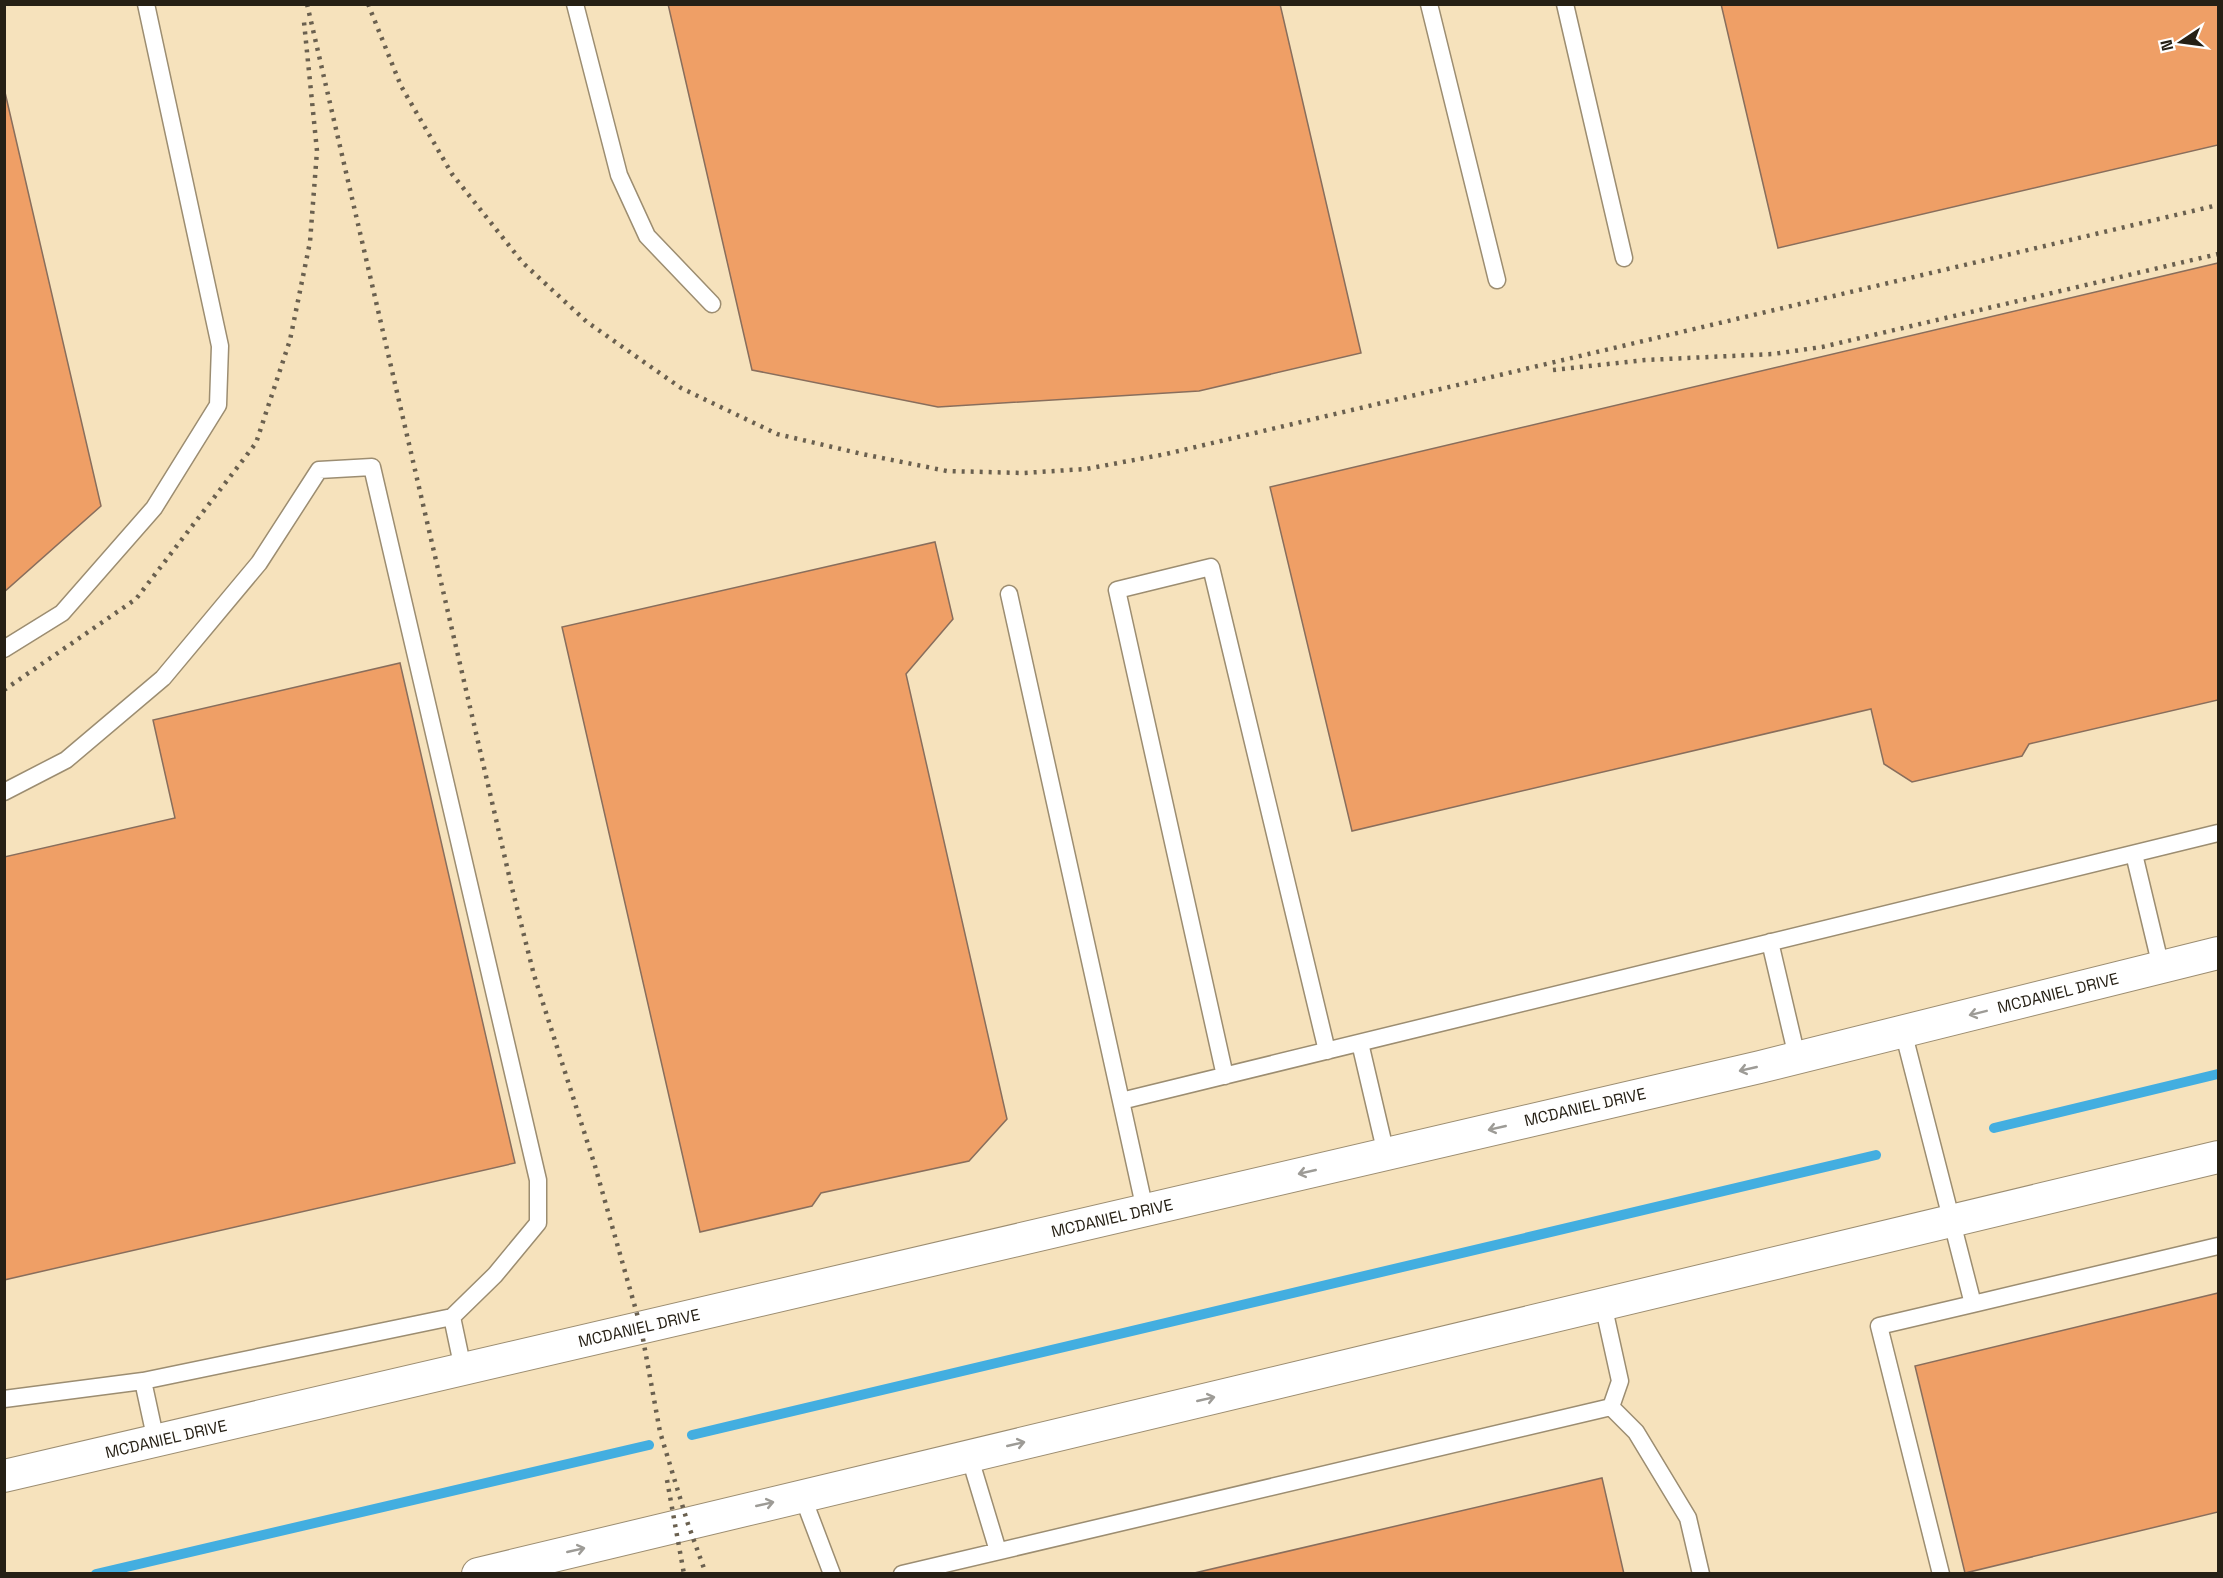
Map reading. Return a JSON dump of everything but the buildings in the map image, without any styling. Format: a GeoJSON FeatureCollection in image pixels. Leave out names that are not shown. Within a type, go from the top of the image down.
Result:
{"type":"FeatureCollection","features":[{"type":"Feature","properties":{"kind":"street","name":"MCDANIEL DRIVE"},"geometry":{"type":"LineString","coordinates":[[4,1476],[1797,1057],[2218,953]]}},
{"type":"Feature","properties":{"kind":"street"},"geometry":{"type":"LineString","coordinates":[[478,1574],[547,1566],[802,1495],[2218,1157]]}},
{"type":"Feature","properties":{"kind":"lane"},"geometry":{"type":"LineString","coordinates":[[4,649],[62,614],[154,508],[218,405],[220,346],[147,4]]}},
{"type":"Feature","properties":{"kind":"lane"},"geometry":{"type":"LineString","coordinates":[[575,4],[619,175],[628,195],[647,236],[712,304]]}},
{"type":"Feature","properties":{"kind":"lane"},"geometry":{"type":"LineString","coordinates":[[1429,4],[1497,280]]}},
{"type":"Feature","properties":{"kind":"lane"},"geometry":{"type":"LineString","coordinates":[[1565,4],[1624,258]]}},
{"type":"Feature","properties":{"kind":"lane"},"geometry":{"type":"LineString","coordinates":[[4,792],[66,760],[163,678],[259,563],[319,470],[372,467],[538,1180],[538,1223],[495,1275],[453,1317],[143,1381],[4,1399]]}},
{"type":"Feature","properties":{"kind":"lane"},"geometry":{"type":"LineString","coordinates":[[1225,1076],[1117,590],[1211,567],[1327,1051]]}},
{"type":"Feature","properties":{"kind":"lane"},"geometry":{"type":"LineString","coordinates":[[1009,594],[1145,1210]]}},
{"type":"Feature","properties":{"kind":"lane"},"geometry":{"type":"LineString","coordinates":[[1121,1101],[2218,833]]}},
{"type":"Feature","properties":{"kind":"lane"},"geometry":{"type":"LineString","coordinates":[[2134,854],[2161,968]]}},
{"type":"Feature","properties":{"kind":"lane"},"geometry":{"type":"LineString","coordinates":[[1770,942],[1797,1057]]}},
{"type":"Feature","properties":{"kind":"lane"},"geometry":{"type":"LineString","coordinates":[[1903,1031],[1973,1304]]}},
{"type":"Feature","properties":{"kind":"lane"},"geometry":{"type":"LineString","coordinates":[[1360,1043],[1386,1154]]}},
{"type":"Feature","properties":{"kind":"lane"},"geometry":{"type":"LineString","coordinates":[[1941,1574],[1879,1326],[2218,1246]]}},
{"type":"Feature","properties":{"kind":"lane"},"geometry":{"type":"LineString","coordinates":[[1603,1304],[1620,1381],[1611,1407]]}},
{"type":"Feature","properties":{"kind":"lane"},"geometry":{"type":"LineString","coordinates":[[453,1317],[463,1369]]}},
{"type":"Feature","properties":{"kind":"lane"},"geometry":{"type":"LineString","coordinates":[[143,1381],[156,1441]]}},
{"type":"Feature","properties":{"kind":"lane"},"geometry":{"type":"LineString","coordinates":[[902,1574],[1611,1407]]}},
{"type":"Feature","properties":{"kind":"lane"},"geometry":{"type":"LineString","coordinates":[[1611,1407],[1636,1432],[1688,1518],[1701,1574]]}},
{"type":"Feature","properties":{"kind":"lane"},"geometry":{"type":"LineString","coordinates":[[969,1455],[998,1551]]}},
{"type":"Feature","properties":{"kind":"lane"},"geometry":{"type":"LineString","coordinates":[[802,1495],[832,1574]]}},
{"type":"Feature","properties":{"kind":"shaded area"},"geometry":{"type":"Polygon","coordinates":[[[5,5],[2218,5],[2218,1573],[5,1573],[5,5]]]}},
{"type":"Feature","properties":{"kind":"waterway"},"geometry":{"type":"LineString","coordinates":[[1994,1128],[2218,1074]]}},
{"type":"Feature","properties":{"kind":"waterway"},"geometry":{"type":"LineString","coordinates":[[692,1435],[1876,1155]]}},
{"type":"Feature","properties":{"kind":"waterway"},"geometry":{"type":"LineString","coordinates":[[96,1574],[649,1445]]}},
{"type":"Feature","properties":{"kind":"railway"},"geometry":{"type":"LineString","coordinates":[[307,4],[534,975],[595,1166],[641,1328],[660,1432],[706,1574]]}},
{"type":"Feature","properties":{"kind":"railway"},"geometry":{"type":"LineString","coordinates":[[368,4],[401,86],[452,174],[523,263],[587,322],[681,388],[777,434],[947,471],[1023,473],[1086,469],[1166,454],[2218,205]]}},
{"type":"Feature","properties":{"kind":"railway"},"geometry":{"type":"LineString","coordinates":[[4,690],[136,599],[256,443],[290,340],[310,242],[317,151],[304,22]]}},
{"type":"Feature","properties":{"kind":"railway"},"geometry":{"type":"LineString","coordinates":[[1553,370],[1645,360],[1773,354],[1822,347],[2218,254]]}},
{"type":"Feature","properties":{"kind":"railway"},"geometry":{"type":"LineString","coordinates":[[667,1480],[684,1574]]}}]}
